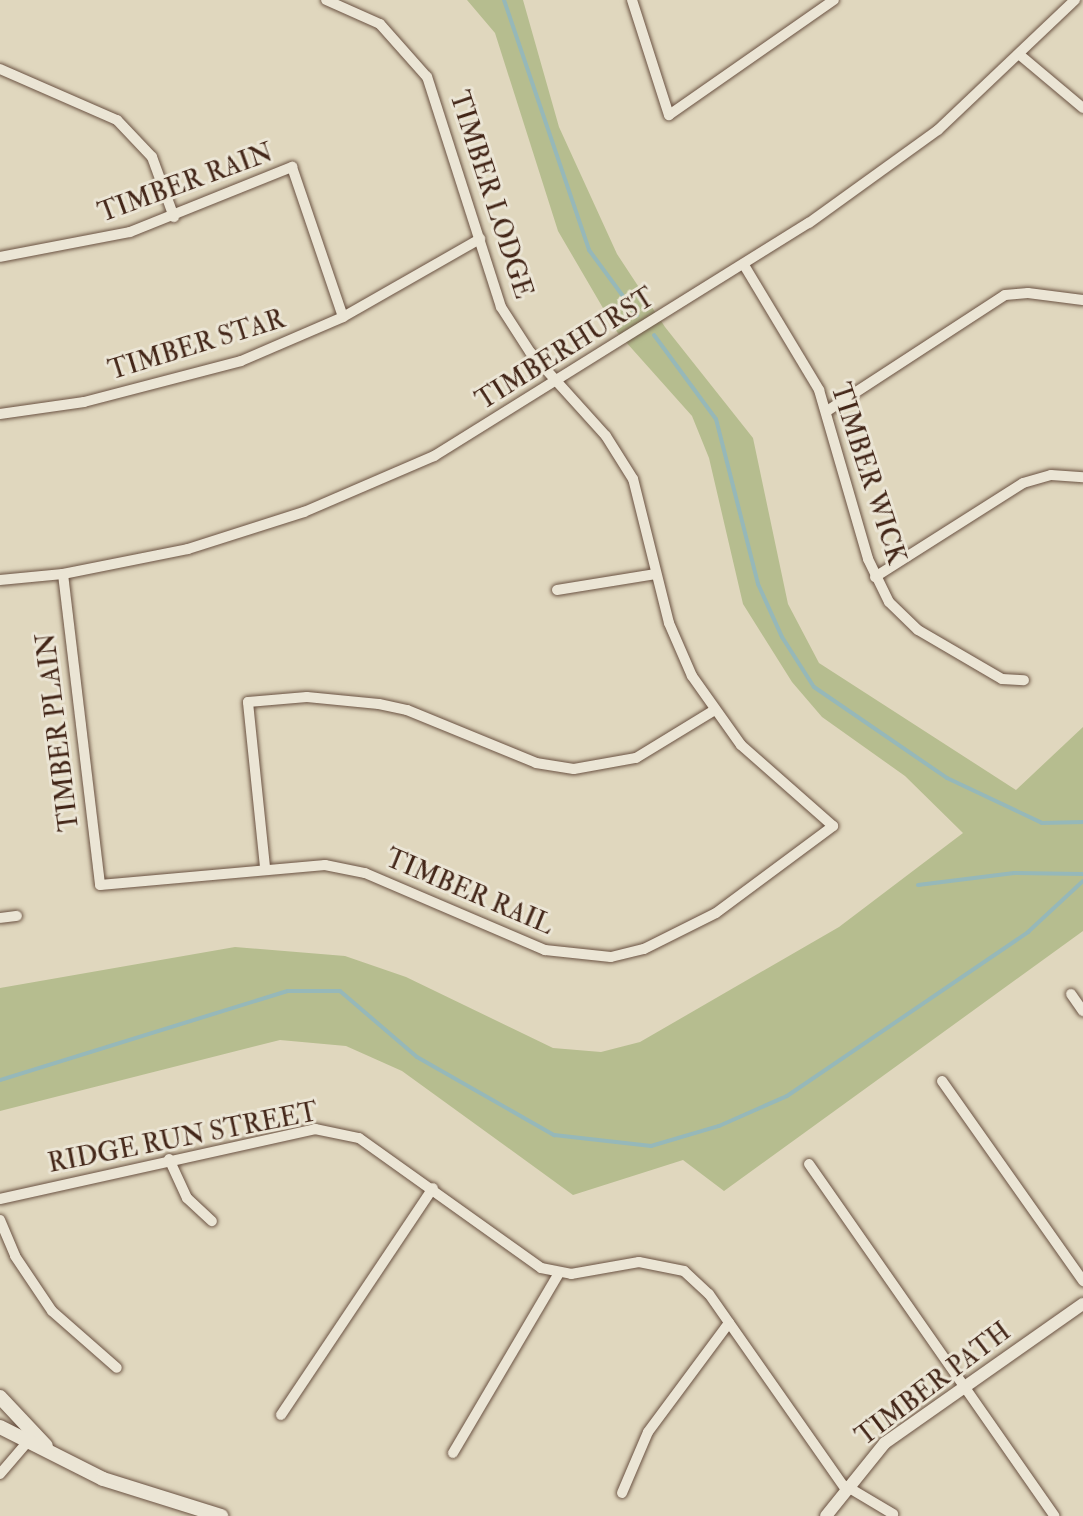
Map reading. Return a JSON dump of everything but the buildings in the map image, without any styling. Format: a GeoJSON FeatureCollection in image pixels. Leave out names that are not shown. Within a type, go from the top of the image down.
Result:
{"type":"FeatureCollection","features":[{"type":"Feature","properties":{"kind":"main road"},"geometry":{"type":"LineString","coordinates":[[0,1397],[32,1438]]}},
{"type":"Feature","properties":{"kind":"main road"},"geometry":{"type":"LineString","coordinates":[[0,1427],[32,1438],[49,1450],[145,1497],[221,1516]]}},
{"type":"Feature","properties":{"kind":"street","name":"TIMBER LODGE"},"geometry":{"type":"LineString","coordinates":[[326,0],[380,24],[427,77],[501,307],[557,382],[606,436],[633,479],[656,574],[683,657],[713,711],[772,777],[833,826]]}},
{"type":"Feature","properties":{"kind":"street"},"geometry":{"type":"LineString","coordinates":[[632,0],[669,115],[801,28],[834,0]]}},
{"type":"Feature","properties":{"kind":"street","name":"TIMBERHURST"},"geometry":{"type":"LineString","coordinates":[[0,580],[63,574],[188,549],[362,489],[434,456],[744,265],[938,130],[1021,56],[1075,0]]}},
{"type":"Feature","properties":{"kind":"street"},"geometry":{"type":"LineString","coordinates":[[1021,56],[1083,108]]}},
{"type":"Feature","properties":{"kind":"street"},"geometry":{"type":"LineString","coordinates":[[0,69],[117,120],[152,157],[174,217]]}},
{"type":"Feature","properties":{"kind":"street","name":"TIMBER RAIN"},"geometry":{"type":"LineString","coordinates":[[0,257],[86,243],[174,217],[292,167],[343,317]]}},
{"type":"Feature","properties":{"kind":"street","name":"TIMBER STAR"},"geometry":{"type":"LineString","coordinates":[[0,414],[84,402],[163,384],[241,361],[343,317],[480,239]]}},
{"type":"Feature","properties":{"kind":"street","name":"TIMBER WICK"},"geometry":{"type":"LineString","coordinates":[[744,265],[802,358],[827,411],[875,577],[889,602],[918,630],[1002,679],[1024,680]]}},
{"type":"Feature","properties":{"kind":"street"},"geometry":{"type":"LineString","coordinates":[[827,411],[1005,295],[1028,293],[1083,300]]}},
{"type":"Feature","properties":{"kind":"street"},"geometry":{"type":"LineString","coordinates":[[875,577],[1023,483],[1051,475],[1083,477]]}},
{"type":"Feature","properties":{"kind":"street","name":"TIMBER PLAIN"},"geometry":{"type":"LineString","coordinates":[[63,574],[100,885]]}},
{"type":"Feature","properties":{"kind":"street"},"geometry":{"type":"LineString","coordinates":[[557,590],[656,574]]}},
{"type":"Feature","properties":{"kind":"street"},"geometry":{"type":"LineString","coordinates":[[265,867],[248,702],[307,697],[379,704],[407,710],[536,763],[574,769],[636,758],[713,711]]}},
{"type":"Feature","properties":{"kind":"street","name":"TIMBER RAIL"},"geometry":{"type":"LineString","coordinates":[[100,885],[307,863],[354,870],[545,950],[611,957],[644,949],[716,913],[833,826]]}},
{"type":"Feature","properties":{"kind":"street"},"geometry":{"type":"LineString","coordinates":[[0,918],[17,916]]}},
{"type":"Feature","properties":{"kind":"street"},"geometry":{"type":"LineString","coordinates":[[1071,994],[1083,1011]]}},
{"type":"Feature","properties":{"kind":"street"},"geometry":{"type":"LineString","coordinates":[[942,1081],[1083,1281]]}},
{"type":"Feature","properties":{"kind":"street","name":"RIDGE RUN STREET"},"geometry":{"type":"LineString","coordinates":[[0,1199],[315,1129],[333,1131],[381,1149],[528,1260],[559,1273]]}},
{"type":"Feature","properties":{"kind":"street"},"geometry":{"type":"LineString","coordinates":[[169,1159],[187,1198],[212,1221]]}},
{"type":"Feature","properties":{"kind":"street"},"geometry":{"type":"LineString","coordinates":[[809,1164],[1055,1516]]}},
{"type":"Feature","properties":{"kind":"street"},"geometry":{"type":"LineString","coordinates":[[281,1415],[433,1188]]}},
{"type":"Feature","properties":{"kind":"street"},"geometry":{"type":"LineString","coordinates":[[0,1220],[15,1256],[52,1311],[117,1368]]}},
{"type":"Feature","properties":{"kind":"street"},"geometry":{"type":"LineString","coordinates":[[453,1453],[559,1273],[661,1264],[695,1280],[846,1487],[893,1514]]}},
{"type":"Feature","properties":{"kind":"street","name":"TIMBER PATH"},"geometry":{"type":"LineString","coordinates":[[826,1516],[846,1487],[885,1443],[1083,1304]]}},
{"type":"Feature","properties":{"kind":"street"},"geometry":{"type":"LineString","coordinates":[[622,1493],[648,1432],[729,1323]]}},
{"type":"Feature","properties":{"kind":"street"},"geometry":{"type":"LineString","coordinates":[[0,1474],[32,1438]]}},
{"type":"Feature","properties":{"kind":"green space"},"geometry":{"type":"Polygon","coordinates":[[[467,0],[523,0],[559,127],[617,254],[665,327],[753,438],[788,604],[819,663],[1016,790],[1083,727],[1083,931],[724,1191],[683,1160],[573,1195],[402,1071],[346,1046],[280,1040],[0,1111],[0,988],[235,947],[345,956],[406,977],[553,1048],[601,1052],[640,1042],[839,927],[963,833],[905,776],[822,717],[792,682],[743,604],[709,458],[692,416],[617,332],[558,231],[495,33],[467,0]]]}},
{"type":"Feature","properties":{"kind":"waterway"},"geometry":{"type":"LineString","coordinates":[[504,0],[589,250],[637,315]]}},
{"type":"Feature","properties":{"kind":"waterway"},"geometry":{"type":"LineString","coordinates":[[654,335],[716,419],[758,584],[782,637],[814,687],[947,778],[1042,823],[1083,822]]}},
{"type":"Feature","properties":{"kind":"waterway"},"geometry":{"type":"LineString","coordinates":[[918,885],[1014,873],[1083,874]]}},
{"type":"Feature","properties":{"kind":"waterway"},"geometry":{"type":"LineString","coordinates":[[0,1080],[288,991],[340,991],[417,1057],[554,1135],[651,1146],[719,1126],[787,1096],[1028,932],[1083,881]]}}]}
